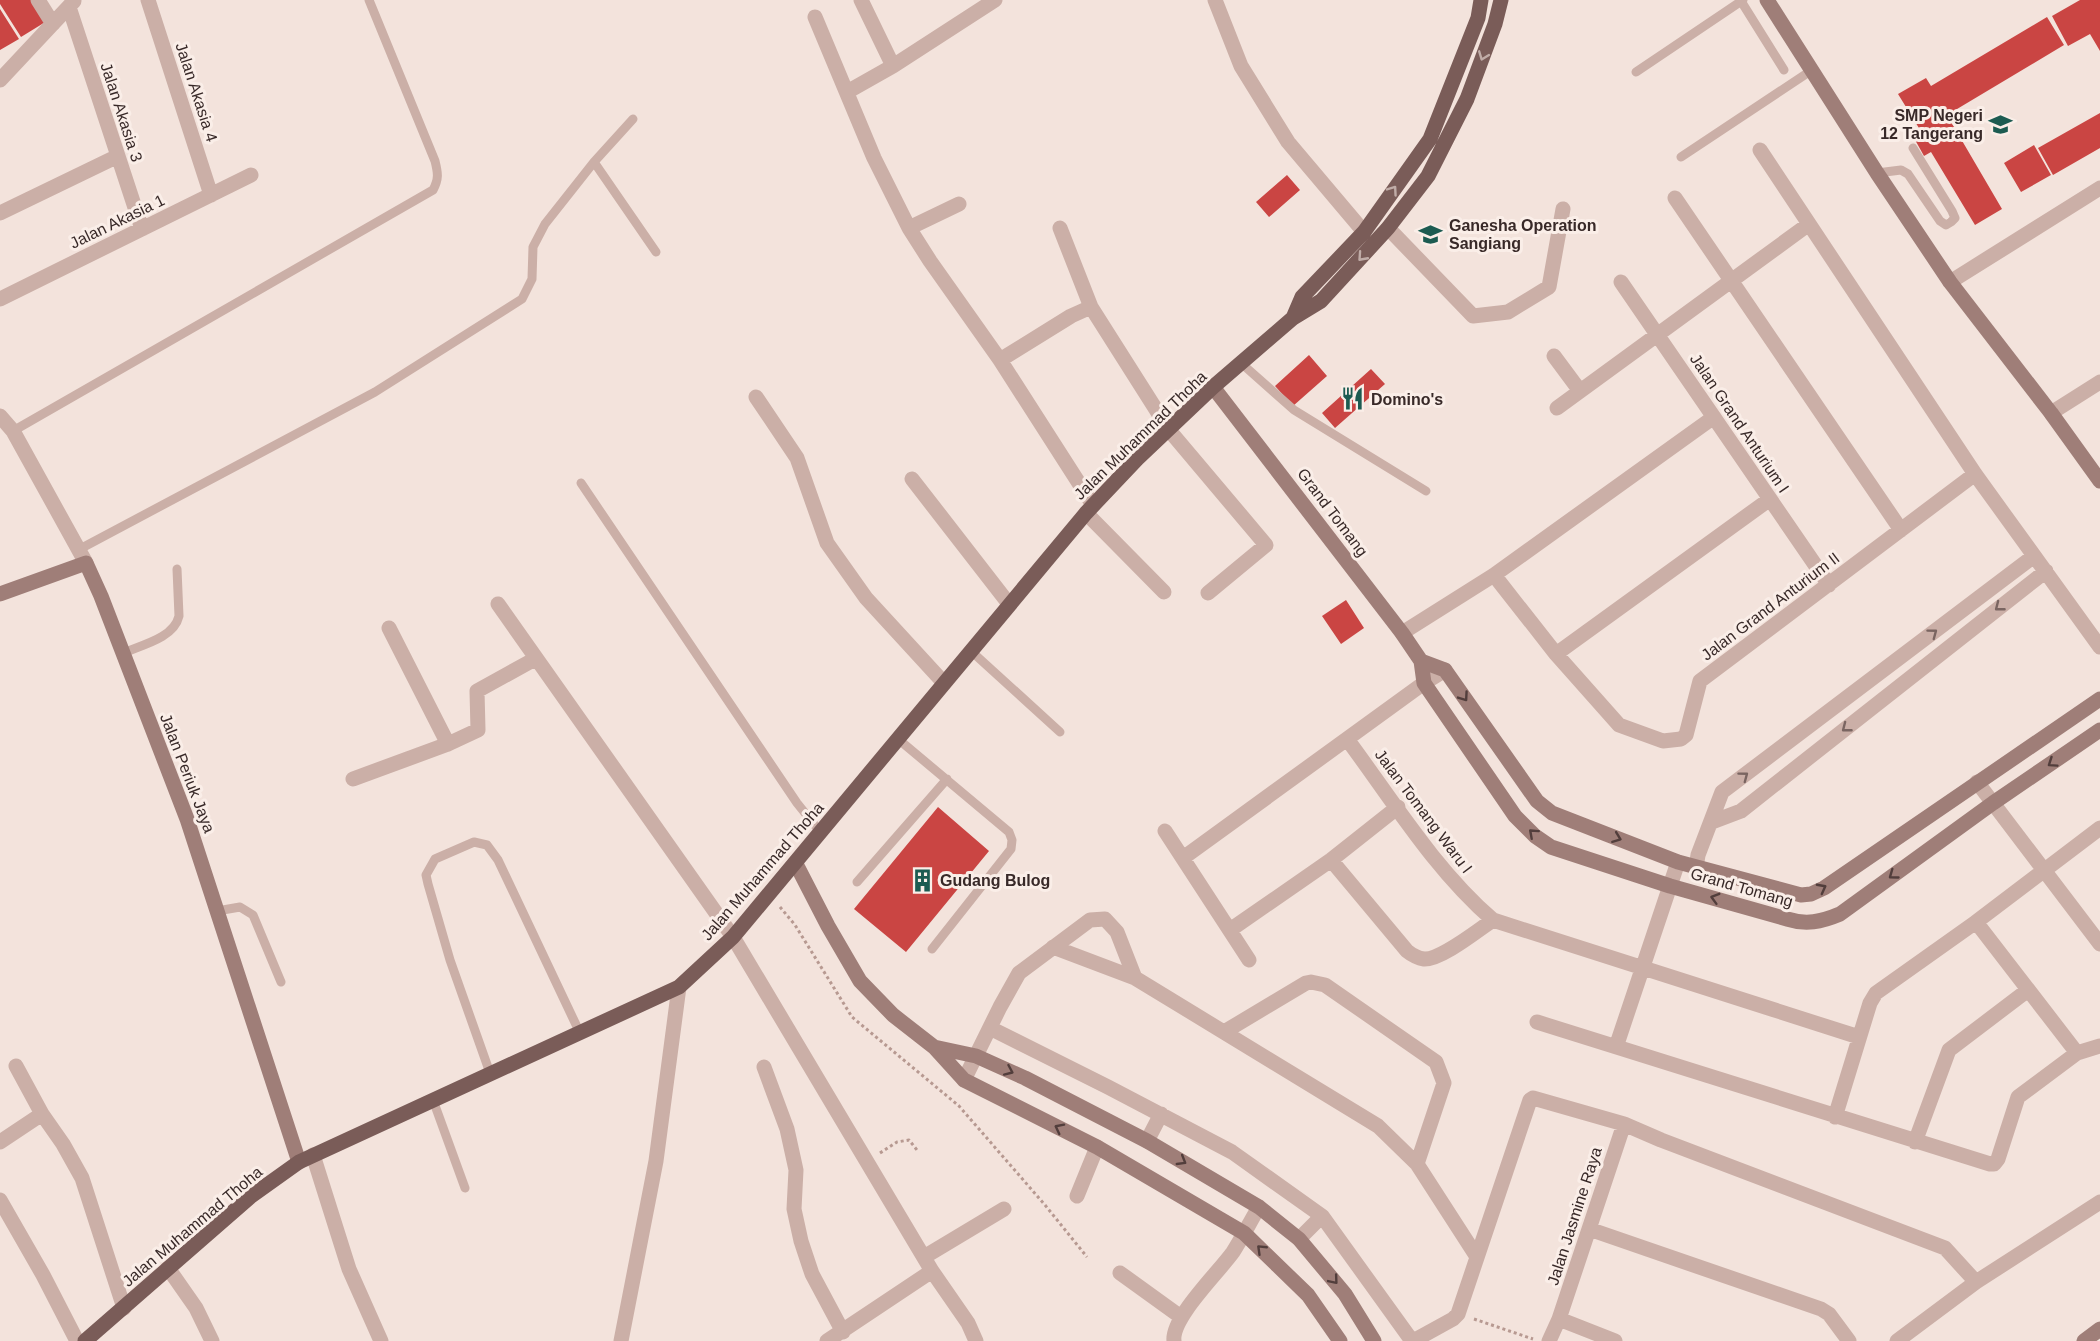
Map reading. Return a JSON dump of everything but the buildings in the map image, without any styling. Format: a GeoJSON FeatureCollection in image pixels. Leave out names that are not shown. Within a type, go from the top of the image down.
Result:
{"type":"FeatureCollection","features":[{"type":"Feature","properties":{"kind":"main road","name":"Jalan Muhammad Thoha"},"geometry":{"type":"LineString","coordinates":[[1293,318],[1302,297],[1364,232],[1430,139],[1478,18],[1481,0]]}},
{"type":"Feature","properties":{"kind":"main road","name":"Jalan Muhammad Thoha"},"geometry":{"type":"LineString","coordinates":[[85,1341],[250,1197],[306,1159],[579,1031],[679,987],[733,937],[1090,509],[1137,459],[1213,387],[1293,318],[1322,301],[1388,228],[1428,176],[1467,99],[1495,24],[1501,0]]}},
{"type":"Feature","properties":{"kind":"main road"},"geometry":{"type":"LineString","coordinates":[[1478,18],[1495,24]]}},
{"type":"Feature","properties":{"kind":"street"},"geometry":{"type":"LineString","coordinates":[[38,0],[53,24]]}},
{"type":"Feature","properties":{"kind":"street","name":"Jalan Akasia 4"},"geometry":{"type":"LineString","coordinates":[[148,0],[211,195]]}},
{"type":"Feature","properties":{"kind":"street"},"geometry":{"type":"LineString","coordinates":[[861,0],[893,66]]}},
{"type":"Feature","properties":{"kind":"street"},"geometry":{"type":"LineString","coordinates":[[847,92],[893,66],[995,0]]}},
{"type":"Feature","properties":{"kind":"street"},"geometry":{"type":"LineString","coordinates":[[1215,0],[1241,66],[1287,142],[1364,232]]}},
{"type":"Feature","properties":{"kind":"street"},"geometry":{"type":"LineString","coordinates":[[1767,0],[1877,173],[1950,282],[2051,412],[2100,481]]}},
{"type":"Feature","properties":{"kind":"street"},"geometry":{"type":"LineString","coordinates":[[0,80],[72,3]]}},
{"type":"Feature","properties":{"kind":"street","name":"Jalan Akasia 3"},"geometry":{"type":"LineString","coordinates":[[72,3],[142,229]]}},
{"type":"Feature","properties":{"kind":"street"},"geometry":{"type":"LineString","coordinates":[[815,17],[874,158],[909,228],[1000,360],[1090,509],[1164,592]]}},
{"type":"Feature","properties":{"kind":"street"},"geometry":{"type":"LineString","coordinates":[[1760,150],[1975,474],[2100,647]]}},
{"type":"Feature","properties":{"kind":"street"},"geometry":{"type":"LineString","coordinates":[[0,213],[118,156]]}},
{"type":"Feature","properties":{"kind":"street","name":"Jalan Akasia 1"},"geometry":{"type":"LineString","coordinates":[[0,299],[251,175]]}},
{"type":"Feature","properties":{"kind":"street"},"geometry":{"type":"LineString","coordinates":[[1950,282],[2100,188]]}},
{"type":"Feature","properties":{"kind":"street"},"geometry":{"type":"LineString","coordinates":[[1675,198],[1901,530]]}},
{"type":"Feature","properties":{"kind":"street"},"geometry":{"type":"LineString","coordinates":[[909,228],[959,204]]}},
{"type":"Feature","properties":{"kind":"street"},"geometry":{"type":"LineString","coordinates":[[1388,228],[1473,315],[1508,312],[1549,287],[1563,209]]}},
{"type":"Feature","properties":{"kind":"street"},"geometry":{"type":"LineString","coordinates":[[1557,408],[1809,224]]}},
{"type":"Feature","properties":{"kind":"street"},"geometry":{"type":"LineString","coordinates":[[1060,228],[1091,307],[1169,430],[1266,545],[1208,593]]}},
{"type":"Feature","properties":{"kind":"street","name":"Jalan Grand Anturium I"},"geometry":{"type":"LineString","coordinates":[[1621,282],[1829,585]]}},
{"type":"Feature","properties":{"kind":"street"},"geometry":{"type":"LineString","coordinates":[[1000,360],[1071,316],[1091,307]]}},
{"type":"Feature","properties":{"kind":"street"},"geometry":{"type":"LineString","coordinates":[[1554,356],[1580,391]]}},
{"type":"Feature","properties":{"kind":"street"},"geometry":{"type":"LineString","coordinates":[[2051,412],[2100,382]]}},
{"type":"Feature","properties":{"kind":"street","name":"Grand Tomang"},"geometry":{"type":"LineString","coordinates":[[1213,387],[1402,633],[1421,661],[1424,683],[1515,816],[1535,836],[1551,847],[1670,886],[1798,922],[1823,921],[1840,914],[1993,803],[2100,730]]}},
{"type":"Feature","properties":{"kind":"street"},"geometry":{"type":"LineString","coordinates":[[756,397],[797,458],[827,543],[866,598],[944,683]]}},
{"type":"Feature","properties":{"kind":"street","name":"Jalan Periuk Jaya"},"geometry":{"type":"LineString","coordinates":[[0,417],[13,431],[82,556],[101,596],[187,819],[217,911],[306,1159]]}},
{"type":"Feature","properties":{"kind":"street"},"geometry":{"type":"LineString","coordinates":[[1402,633],[1494,575],[1714,417]]}},
{"type":"Feature","properties":{"kind":"street","name":"Jalan Grand Anturium II"},"geometry":{"type":"LineString","coordinates":[[1494,575],[1556,654],[1619,725],[1663,741],[1681,739],[1686,735],[1700,681],[1975,474]]}},
{"type":"Feature","properties":{"kind":"street"},"geometry":{"type":"LineString","coordinates":[[912,478],[1009,604]]}},
{"type":"Feature","properties":{"kind":"street"},"geometry":{"type":"LineString","coordinates":[[1556,654],[1770,499]]}},
{"type":"Feature","properties":{"kind":"street"},"geometry":{"type":"LineString","coordinates":[[0,594],[82,556]]}},
{"type":"Feature","properties":{"kind":"street"},"geometry":{"type":"LineString","coordinates":[[1696,868],[1698,855],[1722,792],[2034,556]]}},
{"type":"Feature","properties":{"kind":"street"},"geometry":{"type":"LineString","coordinates":[[1712,822],[1741,811],[1918,670],[2046,572]]}},
{"type":"Feature","properties":{"kind":"street"},"geometry":{"type":"LineString","coordinates":[[498,604],[733,937],[932,1271],[968,1323],[976,1341]]}},
{"type":"Feature","properties":{"kind":"street"},"geometry":{"type":"LineString","coordinates":[[389,628],[448,744]]}},
{"type":"Feature","properties":{"kind":"street"},"geometry":{"type":"LineString","coordinates":[[1905,654],[1918,670]]}},
{"type":"Feature","properties":{"kind":"street"},"geometry":{"type":"LineString","coordinates":[[353,779],[448,744],[478,730],[477,691],[535,659]]}},
{"type":"Feature","properties":{"kind":"street"},"geometry":{"type":"LineString","coordinates":[[1421,661],[1445,670]]}},
{"type":"Feature","properties":{"kind":"street"},"geometry":{"type":"LineString","coordinates":[[1183,858],[1445,670]]}},
{"type":"Feature","properties":{"kind":"street","name":"Grand Tomang"},"geometry":{"type":"LineString","coordinates":[[1445,670],[1538,801],[1552,813],[1696,868],[1801,895],[1811,894],[1824,888],[2100,699]]}},
{"type":"Feature","properties":{"kind":"street","name":"Jalan Tomang Waru I"},"geometry":{"type":"LineString","coordinates":[[1347,739],[1433,858],[1471,901],[1493,920],[1859,1037]]}},
{"type":"Feature","properties":{"kind":"street"},"geometry":{"type":"LineString","coordinates":[[1977,783],[2100,944]]}},
{"type":"Feature","properties":{"kind":"street"},"geometry":{"type":"LineString","coordinates":[[1722,792],[1741,811]]}},
{"type":"Feature","properties":{"kind":"street"},"geometry":{"type":"LineString","coordinates":[[1230,930],[1331,860],[1398,807]]}},
{"type":"Feature","properties":{"kind":"street"},"geometry":{"type":"LineString","coordinates":[[1835,1116],[1870,1003],[1876,993],[2100,828]]}},
{"type":"Feature","properties":{"kind":"street"},"geometry":{"type":"LineString","coordinates":[[1165,831],[1250,960]]}},
{"type":"Feature","properties":{"kind":"street"},"geometry":{"type":"LineString","coordinates":[[1331,860],[1407,951],[1414,956],[1423,959],[1438,956],[1493,920]]}},
{"type":"Feature","properties":{"kind":"street"},"geometry":{"type":"LineString","coordinates":[[1616,1047],[1678,861]]}},
{"type":"Feature","properties":{"kind":"street"},"geometry":{"type":"LineString","coordinates":[[796,864],[860,981],[893,1015],[934,1047],[964,1080],[1097,1147],[1244,1233],[1308,1295],[1340,1341]]}},
{"type":"Feature","properties":{"kind":"street"},"geometry":{"type":"LineString","coordinates":[[964,1080],[1019,973],[1090,920],[1105,919],[1117,932],[1135,978]]}},
{"type":"Feature","properties":{"kind":"street"},"geometry":{"type":"LineString","coordinates":[[1976,921],[2077,1053]]}},
{"type":"Feature","properties":{"kind":"street"},"geometry":{"type":"LineString","coordinates":[[1053,947],[1135,978],[1378,1126],[1417,1164],[1477,1257]]}},
{"type":"Feature","properties":{"kind":"street"},"geometry":{"type":"LineString","coordinates":[[1224,1032],[1306,983],[1325,985],[1436,1062],[1444,1083],[1417,1164]]}},
{"type":"Feature","properties":{"kind":"street"},"geometry":{"type":"LineString","coordinates":[[621,1341],[656,1161],[679,987]]}},
{"type":"Feature","properties":{"kind":"street"},"geometry":{"type":"LineString","coordinates":[[1915,1142],[1949,1050],[2028,990]]}},
{"type":"Feature","properties":{"kind":"street"},"geometry":{"type":"LineString","coordinates":[[1538,1022],[1990,1164],[1994,1164],[1998,1159],[2018,1097],[2077,1053],[2100,1046]]}},
{"type":"Feature","properties":{"kind":"street"},"geometry":{"type":"LineString","coordinates":[[990,1028],[1232,1152],[1322,1216],[1413,1341],[1458,1314],[1530,1100],[1533,1098],[1624,1124],[1945,1248],[1976,1282]]}},
{"type":"Feature","properties":{"kind":"street"},"geometry":{"type":"LineString","coordinates":[[934,1047],[976,1056],[1025,1078],[1147,1141],[1259,1207],[1299,1239],[1344,1294],[1374,1341]]}},
{"type":"Feature","properties":{"kind":"street"},"geometry":{"type":"LineString","coordinates":[[16,1066],[42,1114],[63,1144],[82,1178],[124,1308]]}},
{"type":"Feature","properties":{"kind":"street"},"geometry":{"type":"LineString","coordinates":[[764,1067],[787,1129],[796,1170],[794,1209],[801,1240],[837,1337],[932,1271]]}},
{"type":"Feature","properties":{"kind":"street"},"geometry":{"type":"LineString","coordinates":[[0,1142],[42,1114]]}},
{"type":"Feature","properties":{"kind":"street"},"geometry":{"type":"LineString","coordinates":[[1147,1141],[1161,1114]]}},
{"type":"Feature","properties":{"kind":"street","name":"Jalan Jasmine Raya"},"geometry":{"type":"LineString","coordinates":[[1549,1341],[1559,1319],[1624,1124]]}},
{"type":"Feature","properties":{"kind":"street"},"geometry":{"type":"LineString","coordinates":[[1077,1196],[1097,1147]]}},
{"type":"Feature","properties":{"kind":"street"},"geometry":{"type":"LineString","coordinates":[[306,1159],[349,1269],[381,1341]]}},
{"type":"Feature","properties":{"kind":"street"},"geometry":{"type":"LineString","coordinates":[[0,1200],[77,1341]]}},
{"type":"Feature","properties":{"kind":"street"},"geometry":{"type":"LineString","coordinates":[[1897,1341],[1976,1282],[2100,1202]]}},
{"type":"Feature","properties":{"kind":"street"},"geometry":{"type":"LineString","coordinates":[[1174,1341],[1173,1333],[1181,1317],[1232,1253],[1259,1207]]}},
{"type":"Feature","properties":{"kind":"street"},"geometry":{"type":"LineString","coordinates":[[924,1257],[1004,1209]]}},
{"type":"Feature","properties":{"kind":"street"},"geometry":{"type":"LineString","coordinates":[[1299,1239],[1322,1216]]}},
{"type":"Feature","properties":{"kind":"street"},"geometry":{"type":"LineString","coordinates":[[1589,1229],[1821,1309],[1829,1314],[1849,1341]]}},
{"type":"Feature","properties":{"kind":"street"},"geometry":{"type":"LineString","coordinates":[[168,1269],[196,1308],[212,1341]]}},
{"type":"Feature","properties":{"kind":"street"},"geometry":{"type":"LineString","coordinates":[[1120,1273],[1181,1317]]}},
{"type":"Feature","properties":{"kind":"street"},"geometry":{"type":"LineString","coordinates":[[1559,1319],[1615,1341]]}},
{"type":"Feature","properties":{"kind":"street"},"geometry":{"type":"LineString","coordinates":[[2084,1341],[2100,1329]]}},
{"type":"Feature","properties":{"kind":"lane"},"geometry":{"type":"LineString","coordinates":[[13,431],[433,190],[438,182],[435,162],[369,0]]}},
{"type":"Feature","properties":{"kind":"lane"},"geometry":{"type":"LineString","coordinates":[[1636,72],[1742,1],[1784,70]]}},
{"type":"Feature","properties":{"kind":"lane"},"geometry":{"type":"LineString","coordinates":[[1681,157],[1812,70]]}},
{"type":"Feature","properties":{"kind":"lane"},"geometry":{"type":"LineString","coordinates":[[82,556],[375,392],[522,299],[532,279],[533,247],[541,232],[594,162],[633,119]]}},
{"type":"Feature","properties":{"kind":"lane"},"geometry":{"type":"LineString","coordinates":[[1877,173],[1901,170],[1908,174],[1940,221],[1946,225],[1951,222],[1955,218],[1952,211],[1913,148]]}},
{"type":"Feature","properties":{"kind":"lane"},"geometry":{"type":"LineString","coordinates":[[594,162],[656,252]]}},
{"type":"Feature","properties":{"kind":"lane"},"geometry":{"type":"LineString","coordinates":[[1241,363],[1294,410],[1426,490]]}},
{"type":"Feature","properties":{"kind":"lane"},"geometry":{"type":"LineString","coordinates":[[581,483],[797,803],[821,833]]}},
{"type":"Feature","properties":{"kind":"lane"},"geometry":{"type":"LineString","coordinates":[[123,653],[161,636],[173,629],[177,623],[179,615],[177,569]]}},
{"type":"Feature","properties":{"kind":"lane"},"geometry":{"type":"LineString","coordinates":[[971,651],[1060,732]]}},
{"type":"Feature","properties":{"kind":"lane"},"geometry":{"type":"LineString","coordinates":[[898,739],[1009,832],[1012,840],[1011,849],[932,949]]}},
{"type":"Feature","properties":{"kind":"lane"},"geometry":{"type":"LineString","coordinates":[[857,882],[947,778]]}},
{"type":"Feature","properties":{"kind":"lane"},"geometry":{"type":"LineString","coordinates":[[490,1073],[450,960],[428,884],[426,875],[435,859],[474,842],[487,845],[498,860],[579,1031]]}},
{"type":"Feature","properties":{"kind":"lane"},"geometry":{"type":"LineString","coordinates":[[217,911],[240,907],[254,915],[281,982]]}},
{"type":"Feature","properties":{"kind":"lane"},"geometry":{"type":"LineString","coordinates":[[433,1100],[465,1188]]}},
{"type":"Feature","properties":{"kind":"path"},"geometry":{"type":"LineString","coordinates":[[770,895],[795,925],[852,1017],[959,1106],[1087,1257]]}},
{"type":"Feature","properties":{"kind":"path"},"geometry":{"type":"LineString","coordinates":[[866,1162],[897,1142],[909,1140],[916,1150]]}},
{"type":"Feature","properties":{"kind":"path"},"geometry":{"type":"LineString","coordinates":[[1458,1314],[1541,1341]]}},
{"type":"Feature","properties":{"kind":"place","name":"SMP Negeri 12 Tangerang"},"geometry":{"type":"Point","coordinates":[2001,124]}},
{"type":"Feature","properties":{"kind":"place","name":"Ganesha Operation Sangiang"},"geometry":{"type":"Point","coordinates":[1431,234]}},
{"type":"Feature","properties":{"kind":"place","name":"Domino's"},"geometry":{"type":"Point","coordinates":[1353,399]}},
{"type":"Feature","properties":{"kind":"place","name":"Gudang Bulog"},"geometry":{"type":"Point","coordinates":[922,880]}}]}
